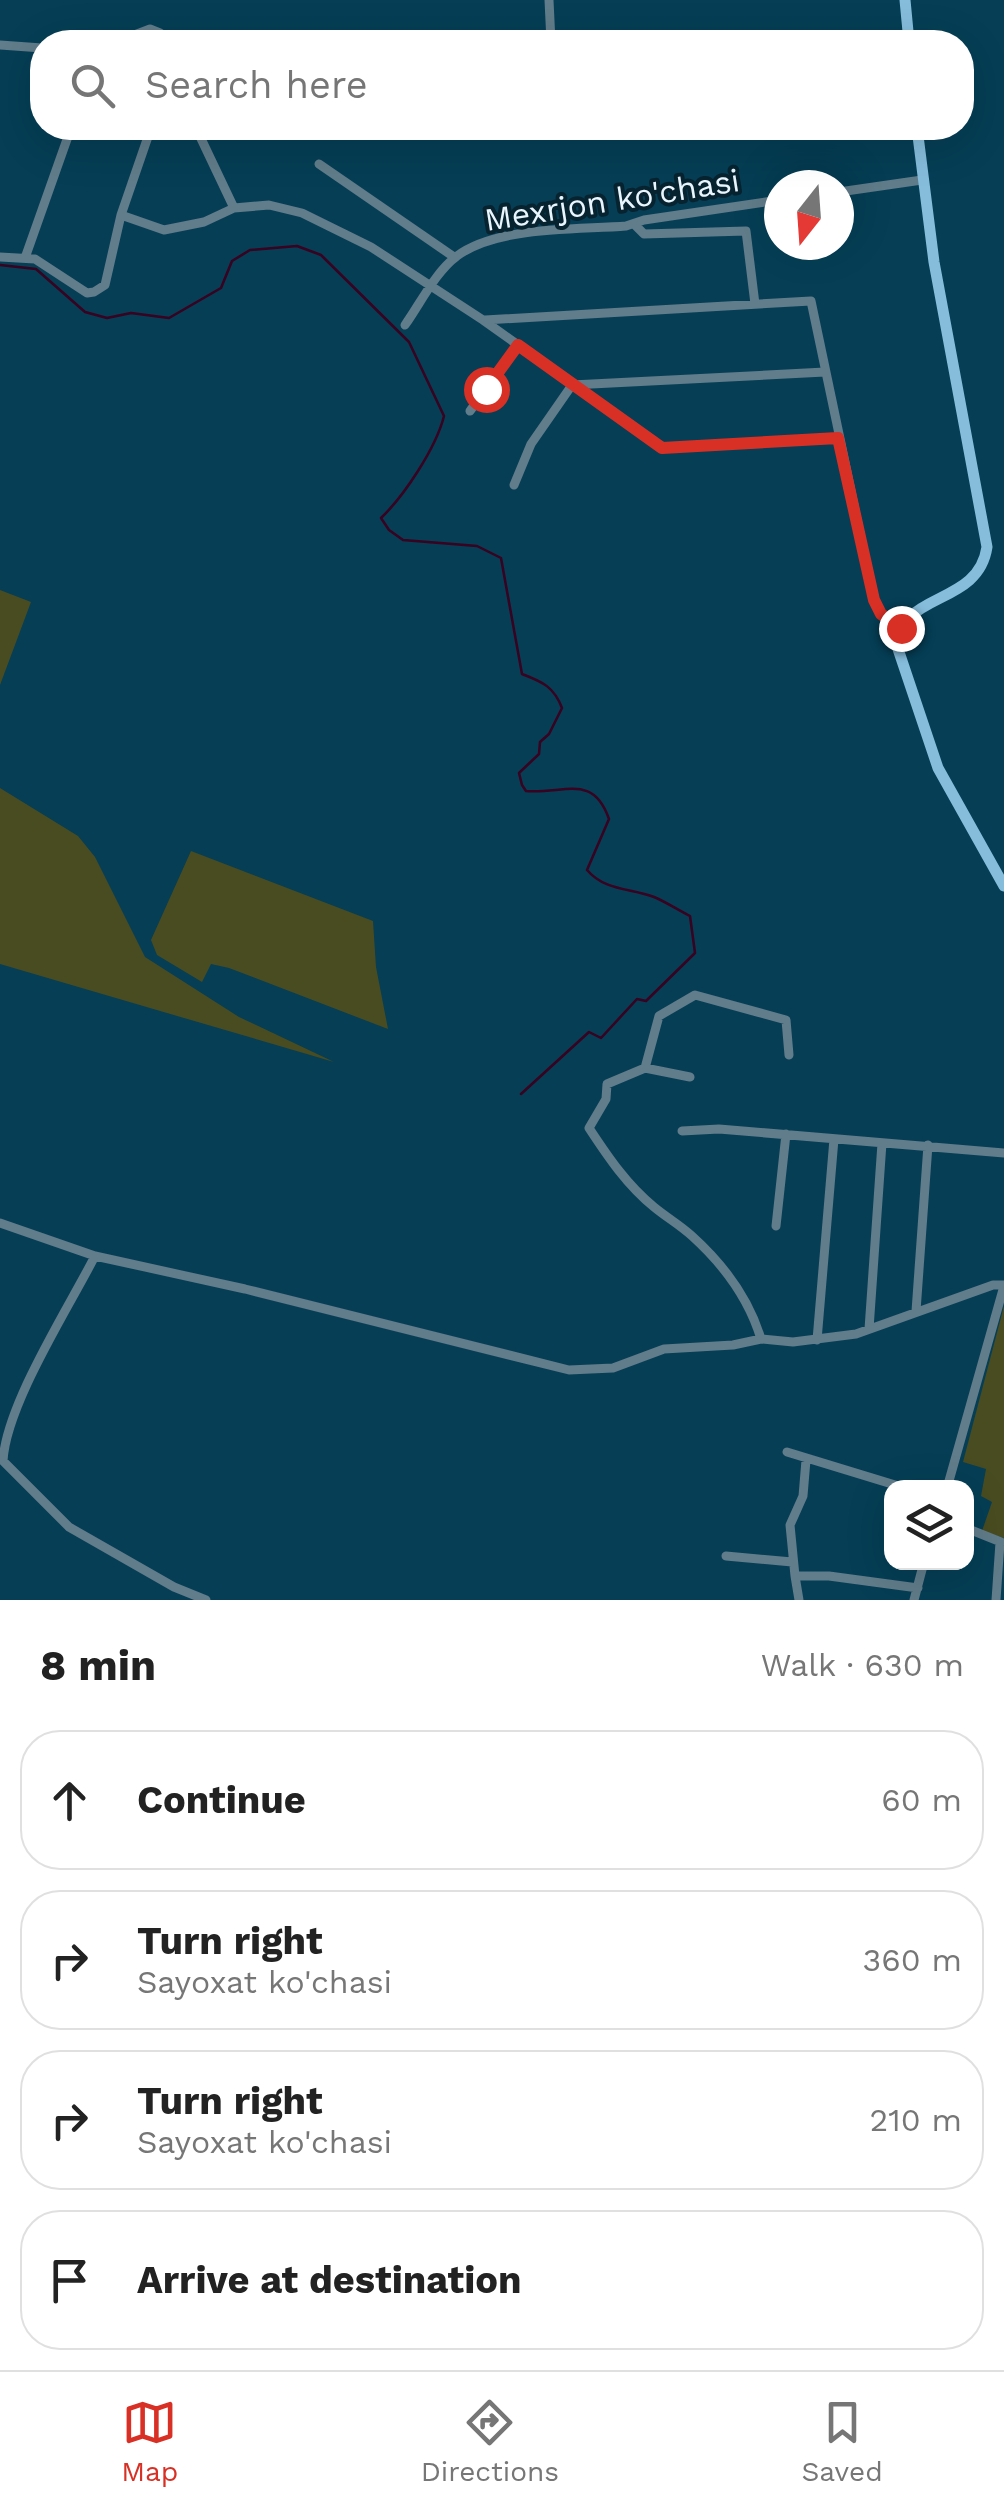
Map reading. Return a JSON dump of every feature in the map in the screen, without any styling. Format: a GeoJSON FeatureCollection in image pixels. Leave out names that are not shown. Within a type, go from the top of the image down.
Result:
{"type":"FeatureCollection","features":[{"type":"Feature","properties":{"kind":"main road"},"geometry":{"type":"LineString","coordinates":[[906,0],[908,30]]}},
{"type":"Feature","properties":{"kind":"main road"},"geometry":{"type":"LineString","coordinates":[[918,140],[987,547],[974,579],[916,611],[901,628],[898,654],[931,751],[1004,886]]}},
{"type":"Feature","properties":{"kind":"street"},"geometry":{"type":"LineString","coordinates":[[549,0],[550,30]]}},
{"type":"Feature","properties":{"kind":"street"},"geometry":{"type":"LineString","coordinates":[[0,45],[30,47]]}},
{"type":"Feature","properties":{"kind":"street"},"geometry":{"type":"LineString","coordinates":[[24,258],[67,140]]}},
{"type":"Feature","properties":{"kind":"street"},"geometry":{"type":"LineString","coordinates":[[0,257],[36,259],[68,282],[94,292],[105,285],[121,215],[147,140]]}},
{"type":"Feature","properties":{"kind":"street"},"geometry":{"type":"LineString","coordinates":[[202,140],[234,208]]}},
{"type":"Feature","properties":{"kind":"street","name":"Mexrjon ko'chasi"},"geometry":{"type":"LineString","coordinates":[[319,164],[454,257]]}},
{"type":"Feature","properties":{"kind":"street"},"geometry":{"type":"LineString","coordinates":[[854,190],[922,180]]}},
{"type":"Feature","properties":{"kind":"street","name":"Mexrjon ko'chasi"},"geometry":{"type":"LineString","coordinates":[[405,325],[454,257],[480,242],[634,224],[764,202]]}},
{"type":"Feature","properties":{"kind":"street"},"geometry":{"type":"LineString","coordinates":[[121,215],[164,230],[204,222],[234,208],[269,205],[302,213],[372,246],[484,320],[662,448],[838,438]]}},
{"type":"Feature","properties":{"kind":"street"},"geometry":{"type":"LineString","coordinates":[[634,224],[644,234],[746,232],[755,304]]}},
{"type":"Feature","properties":{"kind":"street"},"geometry":{"type":"LineString","coordinates":[[484,320],[810,301],[874,600],[881,614],[901,628]]}},
{"type":"Feature","properties":{"kind":"street"},"geometry":{"type":"LineString","coordinates":[[470,411],[518,345]]}},
{"type":"Feature","properties":{"kind":"street"},"geometry":{"type":"LineString","coordinates":[[572,385],[825,372]]}},
{"type":"Feature","properties":{"kind":"street"},"geometry":{"type":"LineString","coordinates":[[514,484],[530,444],[572,385]]}},
{"type":"Feature","properties":{"kind":"street"},"geometry":{"type":"LineString","coordinates":[[645,1068],[660,1016],[695,995],[786,1020],[789,1055]]}},
{"type":"Feature","properties":{"kind":"street"},"geometry":{"type":"LineString","coordinates":[[690,1077],[645,1068],[607,1084],[606,1098],[589,1128],[614,1167],[653,1206],[690,1234],[727,1274],[754,1315],[761,1340]]}},
{"type":"Feature","properties":{"kind":"street"},"geometry":{"type":"LineString","coordinates":[[682,1130],[719,1129],[1004,1153]]}},
{"type":"Feature","properties":{"kind":"street"},"geometry":{"type":"LineString","coordinates":[[776,1226],[786,1134]]}},
{"type":"Feature","properties":{"kind":"street"},"geometry":{"type":"LineString","coordinates":[[817,1340],[834,1138]]}},
{"type":"Feature","properties":{"kind":"street"},"geometry":{"type":"LineString","coordinates":[[869,1329],[882,1142]]}},
{"type":"Feature","properties":{"kind":"street"},"geometry":{"type":"LineString","coordinates":[[916,1311],[928,1146]]}},
{"type":"Feature","properties":{"kind":"street"},"geometry":{"type":"LineString","coordinates":[[0,1223],[95,1256],[569,1370],[614,1368],[664,1349],[761,1340],[794,1342],[856,1334],[992,1285],[1004,1285],[949,1480]]}},
{"type":"Feature","properties":{"kind":"street"},"geometry":{"type":"LineString","coordinates":[[95,1256],[23,1394],[2,1461],[69,1527],[174,1588],[206,1600]]}},
{"type":"Feature","properties":{"kind":"street"},"geometry":{"type":"LineString","coordinates":[[787,1452],[884,1482]]}},
{"type":"Feature","properties":{"kind":"street"},"geometry":{"type":"LineString","coordinates":[[799,1600],[790,1524],[802,1496],[806,1460]]}},
{"type":"Feature","properties":{"kind":"street"},"geometry":{"type":"LineString","coordinates":[[974,1531],[1002,1542],[996,1600]]}},
{"type":"Feature","properties":{"kind":"street"},"geometry":{"type":"LineString","coordinates":[[726,1556],[792,1562]]}},
{"type":"Feature","properties":{"kind":"street"},"geometry":{"type":"LineString","coordinates":[[914,1600],[922,1570]]}},
{"type":"Feature","properties":{"kind":"street"},"geometry":{"type":"LineString","coordinates":[[795,1576],[829,1576],[918,1588]]}},
{"type":"Feature","properties":{"kind":"green space"},"geometry":{"type":"Polygon","coordinates":[[[0,590],[31,602],[0,685],[0,590]]]}},
{"type":"Feature","properties":{"kind":"green space"},"geometry":{"type":"Polygon","coordinates":[[[0,788],[78,836],[95,857],[145,957],[239,1017],[334,1062],[0,964],[0,788]]]}},
{"type":"Feature","properties":{"kind":"green space"},"geometry":{"type":"Polygon","coordinates":[[[191,851],[373,921],[376,967],[388,1029],[229,968],[211,964],[202,982],[157,955],[151,940],[191,851]]]}},
{"type":"Feature","properties":{"kind":"green space"},"geometry":{"type":"Polygon","coordinates":[[[1004,1306],[1004,1538],[982,1531],[992,1502],[981,1496],[986,1469],[963,1462],[1004,1306]]]}},
{"type":"Feature","properties":{"kind":"waterway"},"geometry":{"type":"LineString","coordinates":[[0,265],[36,269],[85,312],[107,318],[131,313],[169,318],[221,288],[232,261],[250,250],[297,246],[321,255],[409,342],[444,416],[418,471],[381,518],[403,540],[477,546],[501,558],[522,674],[547,686],[562,708],[549,734],[540,742],[539,754],[519,773],[522,785],[526,791],[576,789],[595,796],[609,819],[587,870],[602,882],[654,897],[690,916],[695,953],[646,1001],[637,999],[601,1038],[589,1032],[521,1094]]}},
{"type":"Feature","properties":{"kind":"route"},"geometry":{"type":"LineString","coordinates":[[486,389],[518,345],[662,448],[838,438],[874,600],[881,614],[901,628]]}}]}
